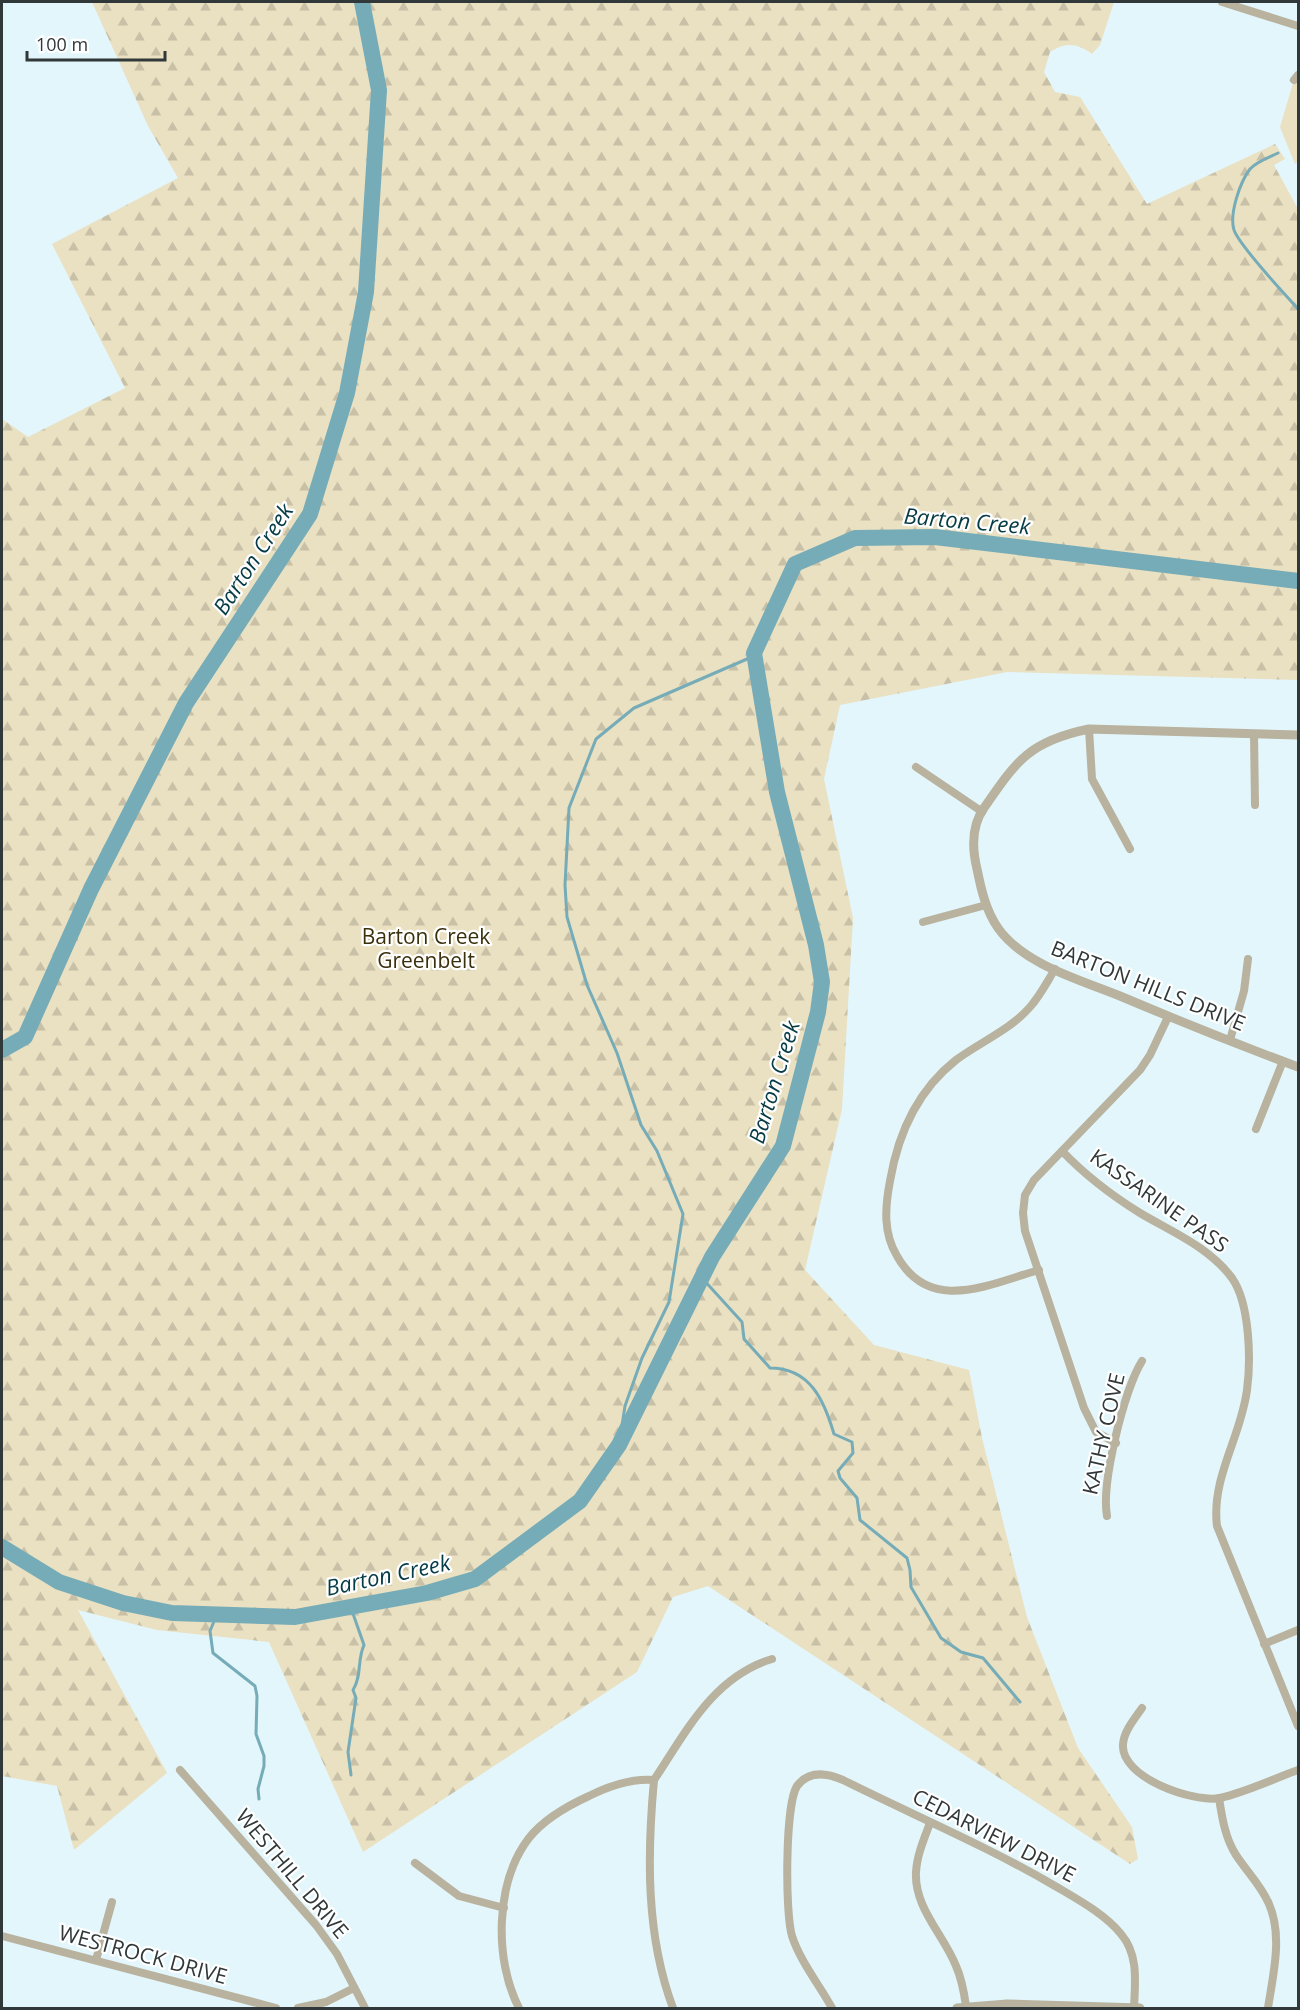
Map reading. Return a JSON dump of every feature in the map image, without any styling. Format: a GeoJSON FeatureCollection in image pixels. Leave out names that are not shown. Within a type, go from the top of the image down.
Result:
{"type":"FeatureCollection","features":[{"type":"Feature","properties":{"kind":"street"},"geometry":{"type":"LineString","coordinates":[[1222,2],[1299,26]]}},
{"type":"Feature","properties":{"kind":"street"},"geometry":{"type":"LineString","coordinates":[[1089,729],[1092,779],[1130,849]]}},
{"type":"Feature","properties":{"kind":"street","name":"BARTON HILLS DRIVE"},"geometry":{"type":"LineString","coordinates":[[1299,735],[1089,729],[1044,741],[1009,772],[981,811],[973,833],[972,851],[986,905],[999,929],[1015,945],[1055,969],[1168,1017],[1299,1067]]}},
{"type":"Feature","properties":{"kind":"street"},"geometry":{"type":"LineString","coordinates":[[1254,734],[1255,805]]}},
{"type":"Feature","properties":{"kind":"street"},"geometry":{"type":"LineString","coordinates":[[916,767],[981,811]]}},
{"type":"Feature","properties":{"kind":"street"},"geometry":{"type":"LineString","coordinates":[[923,921],[986,905]]}},
{"type":"Feature","properties":{"kind":"street"},"geometry":{"type":"LineString","coordinates":[[1230,1040],[1244,991],[1248,959]]}},
{"type":"Feature","properties":{"kind":"street"},"geometry":{"type":"LineString","coordinates":[[1039,1270],[963,1291],[944,1292],[929,1288],[910,1273],[897,1257],[888,1235],[885,1214],[905,1125],[929,1086],[956,1060],[1014,1022],[1029,1008],[1055,969]]}},
{"type":"Feature","properties":{"kind":"street"},"geometry":{"type":"LineString","coordinates":[[1116,1443],[1096,1432],[1084,1408],[1025,1231],[1023,1213],[1025,1195],[1034,1180],[1140,1070],[1150,1055],[1168,1017]]}},
{"type":"Feature","properties":{"kind":"street"},"geometry":{"type":"LineString","coordinates":[[1256,1129],[1283,1061]]}},
{"type":"Feature","properties":{"kind":"street","name":"KASSARINE PASS"},"geometry":{"type":"LineString","coordinates":[[1062,1150],[1082,1172],[1111,1194],[1203,1249],[1234,1280],[1247,1330],[1249,1369],[1240,1423],[1217,1488],[1214,1507],[1217,1526],[1299,1726]]}},
{"type":"Feature","properties":{"kind":"street","name":"KATHY COVE"},"geometry":{"type":"LineString","coordinates":[[1107,1516],[1104,1500],[1116,1443],[1132,1377],[1142,1361]]}},
{"type":"Feature","properties":{"kind":"street"},"geometry":{"type":"LineString","coordinates":[[1264,1644],[1299,1630]]}},
{"type":"Feature","properties":{"kind":"street"},"geometry":{"type":"LineString","coordinates":[[673,2008],[662,1978],[650,1896],[654,1780],[713,1695],[734,1676],[756,1663],[772,1659]]}},
{"type":"Feature","properties":{"kind":"street"},"geometry":{"type":"LineString","coordinates":[[1142,1708],[1123,1743],[1126,1756],[1137,1771],[1160,1786],[1184,1794],[1219,1798],[1299,1770]]}},
{"type":"Feature","properties":{"kind":"street","name":"WESTHILL DRIVE"},"geometry":{"type":"LineString","coordinates":[[180,1770],[316,1925],[337,1954],[365,2008]]}},
{"type":"Feature","properties":{"kind":"street","name":"CEDARVIEW DRIVE"},"geometry":{"type":"LineString","coordinates":[[832,2008],[793,1938],[787,1901],[792,1797],[805,1778],[817,1773],[831,1774],[1024,1868],[1075,1898],[1122,1935],[1132,1953],[1136,1972],[1134,2008]]}},
{"type":"Feature","properties":{"kind":"street"},"geometry":{"type":"LineString","coordinates":[[519,2008],[513,1996],[505,1962],[504,1908],[508,1882],[529,1838],[548,1820],[568,1806],[604,1788],[638,1780],[654,1780]]}},
{"type":"Feature","properties":{"kind":"street"},"geometry":{"type":"LineString","coordinates":[[1219,1798],[1222,1823],[1235,1854],[1257,1881],[1270,1905],[1275,1923],[1276,1948],[1268,2008]]}},
{"type":"Feature","properties":{"kind":"street"},"geometry":{"type":"LineString","coordinates":[[930,1823],[918,1856],[916,1875],[919,1893],[924,1911],[956,1964],[962,2007],[1007,2004],[1140,2008]]}},
{"type":"Feature","properties":{"kind":"street"},"geometry":{"type":"LineString","coordinates":[[415,1863],[459,1896],[504,1908]]}},
{"type":"Feature","properties":{"kind":"street"},"geometry":{"type":"LineString","coordinates":[[96,1960],[112,1902]]}},
{"type":"Feature","properties":{"kind":"street","name":"WESTROCK DRIVE"},"geometry":{"type":"LineString","coordinates":[[2,1936],[276,2008]]}},
{"type":"Feature","properties":{"kind":"street"},"geometry":{"type":"LineString","coordinates":[[298,2008],[326,2002],[354,1988]]}},
{"type":"Feature","properties":{"kind":"green space","name":"Barton Creek Greenbelt"},"geometry":{"type":"Polygon","coordinates":[[[92,2],[1114,2],[1100,45],[1092,54],[1076,46],[1066,45],[1050,52],[1044,72],[1055,92],[1080,97],[1147,204],[1275,144],[1285,159],[1274,165],[1298,209],[1298,680],[1007,672],[840,705],[824,779],[853,918],[842,1109],[805,1270],[874,1345],[969,1370],[982,1438],[1027,1617],[1078,1748],[1132,1827],[1138,1859],[1130,1864],[708,1586],[673,1597],[637,1672],[363,1852],[269,1642],[157,1630],[78,1610],[167,1773],[74,1850],[57,1786],[2,1776],[2,419],[28,437],[125,388],[52,244],[178,178],[148,126],[92,2]]]}},
{"type":"Feature","properties":{"kind":"green space"},"geometry":{"type":"Polygon","coordinates":[[[1298,75],[1298,162],[1295,164],[1280,127],[1294,80],[1298,75]]]}},
{"type":"Feature","properties":{"kind":"waterway","name":"Barton Creek"},"geometry":{"type":"LineString","coordinates":[[2,1050],[25,1037],[91,889],[186,703],[310,514],[347,393],[366,292],[379,90],[362,2]]}},
{"type":"Feature","properties":{"kind":"waterway"},"geometry":{"type":"LineString","coordinates":[[1278,153],[1256,164],[1246,175],[1236,198],[1233,223],[1238,238],[1298,309]]}},
{"type":"Feature","properties":{"kind":"waterway","name":"Barton Creek"},"geometry":{"type":"LineString","coordinates":[[2,1547],[59,1582],[123,1603],[172,1613],[295,1617],[427,1593],[475,1579],[580,1501],[619,1445],[712,1257],[783,1146],[818,1012],[822,982],[816,945],[777,792],[754,653],[795,564],[855,538],[935,537],[1298,581]]}},
{"type":"Feature","properties":{"kind":"waterway"},"geometry":{"type":"LineString","coordinates":[[619,1445],[625,1406],[642,1358],[669,1302],[683,1214],[657,1151],[641,1125],[617,1053],[587,985],[567,917],[565,885],[569,808],[596,739],[634,708],[754,656]]}},
{"type":"Feature","properties":{"kind":"waterway"},"geometry":{"type":"LineString","coordinates":[[702,1278],[742,1322],[744,1339],[770,1368],[784,1369],[805,1380],[820,1398],[834,1434],[852,1442],[853,1453],[838,1471],[840,1478],[857,1498],[860,1520],[907,1558],[911,1587],[941,1638],[961,1652],[983,1658],[1020,1702]]}},
{"type":"Feature","properties":{"kind":"waterway"},"geometry":{"type":"LineString","coordinates":[[351,1608],[364,1645],[358,1679],[353,1690],[356,1698],[348,1752],[351,1775]]}},
{"type":"Feature","properties":{"kind":"waterway"},"geometry":{"type":"LineString","coordinates":[[217,1614],[210,1631],[213,1653],[255,1686],[256,1734],[264,1756],[258,1789],[259,1799]]}}]}
